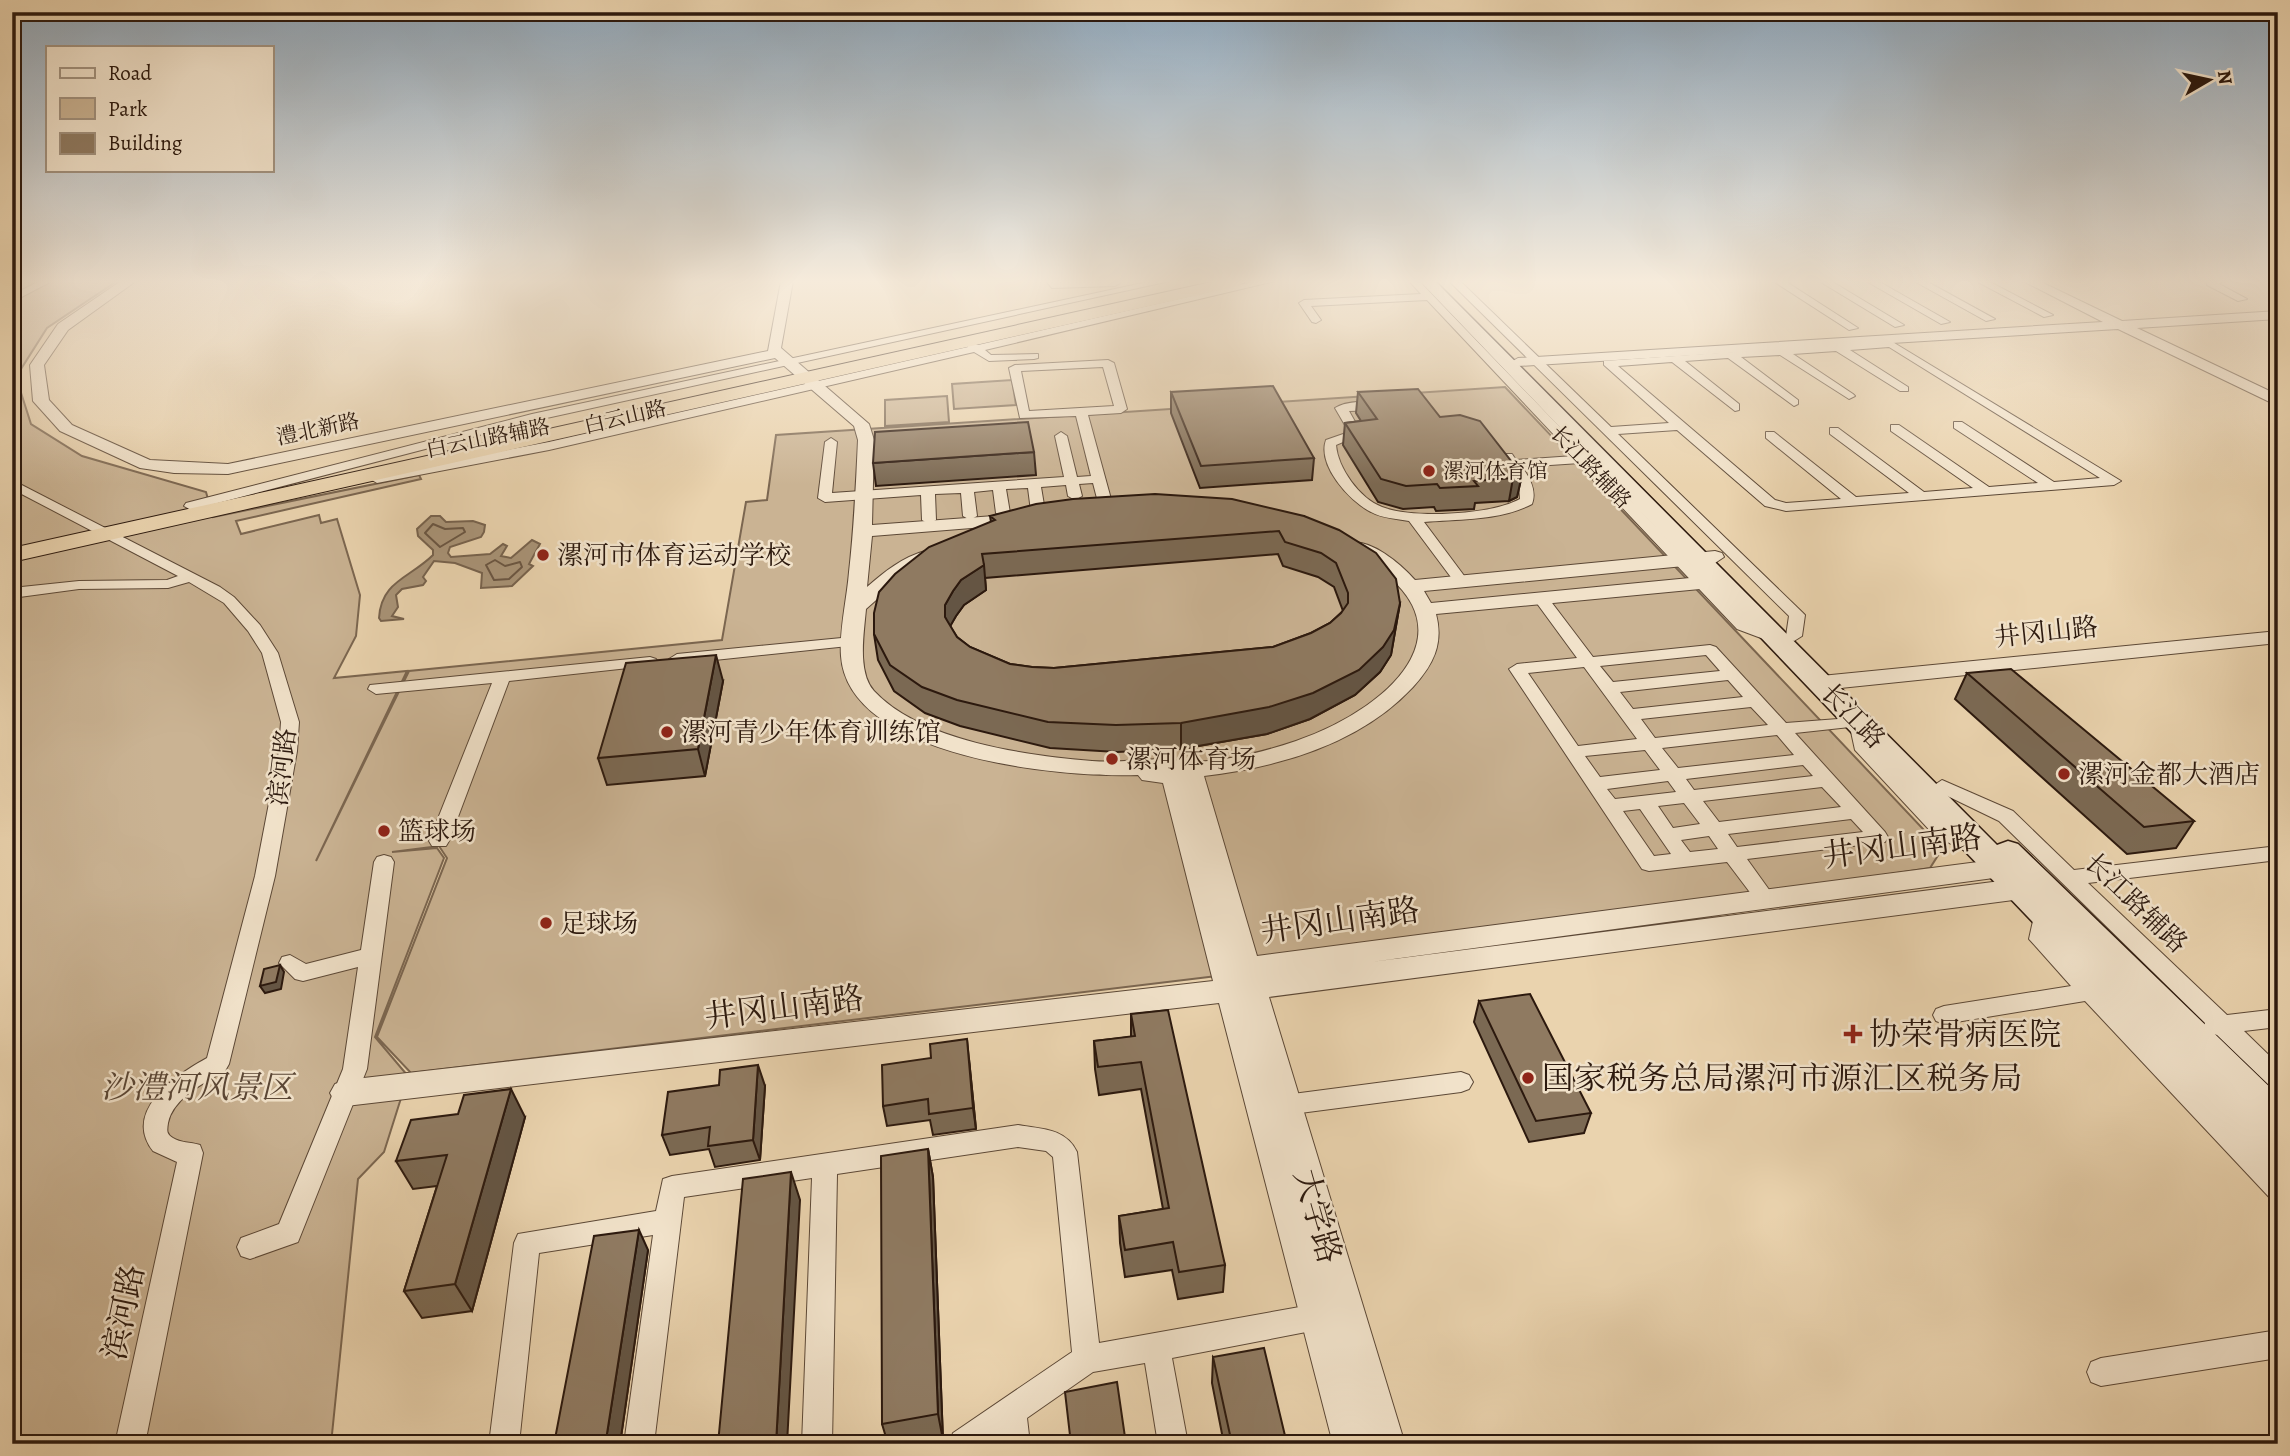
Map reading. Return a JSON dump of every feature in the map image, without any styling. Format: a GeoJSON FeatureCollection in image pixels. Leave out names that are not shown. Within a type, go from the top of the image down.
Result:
{"type":"FeatureCollection","features":[{"type":"Feature","properties":{"kind":"highway","name":"白云山路"},"geometry":{"type":"LineString","coordinates":[[12,555],[101,531],[882,349]]}},
{"type":"Feature","properties":{"kind":"highway","name":"白云山路"},"geometry":{"type":"LineString","coordinates":[[197,510],[531,417],[788,372],[944,349]]}},
{"type":"Feature","properties":{"kind":"highway","name":"白云山路"},"geometry":{"type":"LineString","coordinates":[[12,546],[101,531]]}},
{"type":"Feature","properties":{"kind":"main road","name":"长江路"},"geometry":{"type":"LineString","coordinates":[[1492,349],[1703,568],[1786,638],[1942,786],[2028,883],[2188,1029],[2278,1119]]}},
{"type":"Feature","properties":{"kind":"main road","name":"长江路"},"geometry":{"type":"LineString","coordinates":[[1511,349],[1526,361],[1703,568]]}},
{"type":"Feature","properties":{"kind":"main road","name":"长江路"},"geometry":{"type":"LineString","coordinates":[[1830,682],[1858,721],[1995,862]]}},
{"type":"Feature","properties":{"kind":"main road","name":"长江路"},"geometry":{"type":"LineString","coordinates":[[2028,883],[2043,912],[2278,1153]]}},
{"type":"Feature","properties":{"kind":"street","name":"澧北新路"},"geometry":{"type":"LineString","coordinates":[[48,349],[37,365],[41,401],[66,428],[146,464],[174,468],[229,469],[531,417]]}},
{"type":"Feature","properties":{"kind":"street"},"geometry":{"type":"LineString","coordinates":[[759,349],[758,352],[788,372],[848,426],[856,439],[863,531],[855,608],[842,661],[857,697],[894,724],[933,744],[981,760],[1093,776],[1182,772],[1230,765],[1280,753],[1317,741],[1367,715],[1397,694],[1419,666],[1431,640],[1426,609],[1412,586],[1391,567],[1340,540]]}},
{"type":"Feature","properties":{"kind":"street"},"geometry":{"type":"LineString","coordinates":[[774,349],[788,372]]}},
{"type":"Feature","properties":{"kind":"street"},"geometry":{"type":"LineString","coordinates":[[976,349],[989,358],[1107,351]]}},
{"type":"Feature","properties":{"kind":"street","name":"长江路辅路"},"geometry":{"type":"LineString","coordinates":[[1486,349],[1583,459],[1703,568]]}},
{"type":"Feature","properties":{"kind":"street","name":"长江路辅路"},"geometry":{"type":"LineString","coordinates":[[1515,349],[1608,431],[1797,615],[1786,638]]}},
{"type":"Feature","properties":{"kind":"street"},"geometry":{"type":"LineString","coordinates":[[1526,361],[1720,349]]}},
{"type":"Feature","properties":{"kind":"street"},"geometry":{"type":"LineString","coordinates":[[1826,349],[1608,363],[1770,503],[1786,507],[2114,481],[1899,349]]}},
{"type":"Feature","properties":{"kind":"street"},"geometry":{"type":"LineString","coordinates":[[1841,349],[1904,389]]}},
{"type":"Feature","properties":{"kind":"street"},"geometry":{"type":"LineString","coordinates":[[2173,349],[2278,401]]}},
{"type":"Feature","properties":{"kind":"street"},"geometry":{"type":"LineString","coordinates":[[2178,349],[2278,394]]}},
{"type":"Feature","properties":{"kind":"street"},"geometry":{"type":"LineString","coordinates":[[1783,352],[1849,396]]}},
{"type":"Feature","properties":{"kind":"street"},"geometry":{"type":"LineString","coordinates":[[1731,355],[1794,402]]}},
{"type":"Feature","properties":{"kind":"street"},"geometry":{"type":"LineString","coordinates":[[1675,359],[1735,407]]}},
{"type":"Feature","properties":{"kind":"street"},"geometry":{"type":"LineString","coordinates":[[1108,363],[1121,409],[1081,412],[1024,415],[1015,368],[1108,363]]}},
{"type":"Feature","properties":{"kind":"street"},"geometry":{"type":"LineString","coordinates":[[1394,405],[1341,408],[1356,434],[1330,443],[1331,460],[1353,492],[1367,505],[1384,513],[1414,518],[1494,511],[1523,505],[1527,501],[1528,488],[1524,478],[1498,446]]}},
{"type":"Feature","properties":{"kind":"street"},"geometry":{"type":"LineString","coordinates":[[1081,412],[1107,510]]}},
{"type":"Feature","properties":{"kind":"street"},"geometry":{"type":"LineString","coordinates":[[1958,425],[2051,486]]}},
{"type":"Feature","properties":{"kind":"street"},"geometry":{"type":"LineString","coordinates":[[1608,431],[1680,426]]}},
{"type":"Feature","properties":{"kind":"street"},"geometry":{"type":"LineString","coordinates":[[1895,428],[1986,491]]}},
{"type":"Feature","properties":{"kind":"street"},"geometry":{"type":"LineString","coordinates":[[1834,431],[1921,496]]}},
{"type":"Feature","properties":{"kind":"street"},"geometry":{"type":"LineString","coordinates":[[1770,435],[1853,502]]}},
{"type":"Feature","properties":{"kind":"street"},"geometry":{"type":"LineString","coordinates":[[855,608],[895,573],[942,548],[1054,511],[1072,481],[1061,436]]}},
{"type":"Feature","properties":{"kind":"street"},"geometry":{"type":"LineString","coordinates":[[831,442],[825,499],[1099,479]]}},
{"type":"Feature","properties":{"kind":"street"},"geometry":{"type":"LineString","coordinates":[[1513,464],[1583,459]]}},
{"type":"Feature","properties":{"kind":"street"},"geometry":{"type":"LineString","coordinates":[[1034,483],[1054,511]]}},
{"type":"Feature","properties":{"kind":"street","name":"滨河路"},"geometry":{"type":"LineString","coordinates":[[12,484],[192,577],[229,600],[254,628],[271,653],[290,722],[288,751],[265,876],[217,1065],[179,1088],[165,1103],[156,1119],[155,1133],[161,1145],[191,1153],[130,1444]]}},
{"type":"Feature","properties":{"kind":"street"},"geometry":{"type":"LineString","coordinates":[[999,486],[1003,513]]}},
{"type":"Feature","properties":{"kind":"street"},"geometry":{"type":"LineString","coordinates":[[967,488],[970,516]]}},
{"type":"Feature","properties":{"kind":"street"},"geometry":{"type":"LineString","coordinates":[[928,491],[929,520]]}},
{"type":"Feature","properties":{"kind":"street"},"geometry":{"type":"LineString","coordinates":[[848,642],[859,496]]}},
{"type":"Feature","properties":{"kind":"street"},"geometry":{"type":"LineString","coordinates":[[863,531],[1054,511],[1133,509]]}},
{"type":"Feature","properties":{"kind":"street"},"geometry":{"type":"LineString","coordinates":[[1414,518],[1461,581]]}},
{"type":"Feature","properties":{"kind":"street"},"geometry":{"type":"LineString","coordinates":[[1412,586],[1703,568]]}},
{"type":"Feature","properties":{"kind":"street"},"geometry":{"type":"LineString","coordinates":[[1426,609],[1541,598],[1703,568]]}},
{"type":"Feature","properties":{"kind":"street"},"geometry":{"type":"LineString","coordinates":[[12,593],[79,585],[168,584],[192,577]]}},
{"type":"Feature","properties":{"kind":"street"},"geometry":{"type":"LineString","coordinates":[[1541,598],[1765,898]]}},
{"type":"Feature","properties":{"kind":"street","name":"井冈山路"},"geometry":{"type":"LineString","coordinates":[[1830,682],[2278,637]]}},
{"type":"Feature","properties":{"kind":"street"},"geometry":{"type":"LineString","coordinates":[[376,689],[848,642]]}},
{"type":"Feature","properties":{"kind":"street"},"geometry":{"type":"LineString","coordinates":[[1710,650],[1732,675],[1878,837],[1649,864],[1517,669],[1710,650]]}},
{"type":"Feature","properties":{"kind":"street"},"geometry":{"type":"LineString","coordinates":[[1608,688],[1732,675]]}},
{"type":"Feature","properties":{"kind":"street"},"geometry":{"type":"LineString","coordinates":[[439,841],[503,676]]}},
{"type":"Feature","properties":{"kind":"street"},"geometry":{"type":"LineString","coordinates":[[1629,715],[1756,701]]}},
{"type":"Feature","properties":{"kind":"street"},"geometry":{"type":"LineString","coordinates":[[1573,752],[1858,721]]}},
{"type":"Feature","properties":{"kind":"street"},"geometry":{"type":"LineString","coordinates":[[1595,784],[1807,759]]}},
{"type":"Feature","properties":{"kind":"street"},"geometry":{"type":"LineString","coordinates":[[1182,772],[1243,983]]}},
{"type":"Feature","properties":{"kind":"street"},"geometry":{"type":"LineString","coordinates":[[1610,806],[1827,780]]}},
{"type":"Feature","properties":{"kind":"street","name":"长江路辅路"},"geometry":{"type":"LineString","coordinates":[[1942,786],[2006,816],[2278,1079]]}},
{"type":"Feature","properties":{"kind":"street"},"geometry":{"type":"LineString","coordinates":[[1645,802],[1685,860]]}},
{"type":"Feature","properties":{"kind":"street"},"geometry":{"type":"LineString","coordinates":[[1667,835],[1855,812]]}},
{"type":"Feature","properties":{"kind":"street"},"geometry":{"type":"LineString","coordinates":[[2069,878],[2278,853]]}},
{"type":"Feature","properties":{"kind":"street"},"geometry":{"type":"LineString","coordinates":[[250,1247],[289,1233],[355,1069],[384,862]]}},
{"type":"Feature","properties":{"kind":"street","name":"井冈山南路"},"geometry":{"type":"LineString","coordinates":[[1243,983],[1995,862],[2028,883]]}},
{"type":"Feature","properties":{"kind":"street","name":"井冈山南路"},"geometry":{"type":"LineString","coordinates":[[346,1093],[2028,883]]}},
{"type":"Feature","properties":{"kind":"street"},"geometry":{"type":"LineString","coordinates":[[2043,912],[2040,939],[2278,1189]]}},
{"type":"Feature","properties":{"kind":"street"},"geometry":{"type":"LineString","coordinates":[[290,963],[303,973],[371,956]]}},
{"type":"Feature","properties":{"kind":"street","name":"大学路"},"geometry":{"type":"LineString","coordinates":[[1243,983],[1285,1105],[1332,1315],[1353,1444]]}},
{"type":"Feature","properties":{"kind":"street","name":"大学路"},"geometry":{"type":"LineString","coordinates":[[1243,983],[1332,1315],[1386,1444]]}},
{"type":"Feature","properties":{"kind":"street"},"geometry":{"type":"LineString","coordinates":[[1944,1015],[2116,987]]}},
{"type":"Feature","properties":{"kind":"street"},"geometry":{"type":"LineString","coordinates":[[2188,1029],[2278,1018]]}},
{"type":"Feature","properties":{"kind":"street"},"geometry":{"type":"LineString","coordinates":[[1285,1105],[1461,1082]]}},
{"type":"Feature","properties":{"kind":"street"},"geometry":{"type":"LineString","coordinates":[[639,1444],[672,1187],[1018,1136],[1052,1141],[1065,1152],[1087,1359]]}},
{"type":"Feature","properties":{"kind":"street"},"geometry":{"type":"LineString","coordinates":[[817,1444],[825,1165]]}},
{"type":"Feature","properties":{"kind":"street"},"geometry":{"type":"LineString","coordinates":[[504,1444],[527,1243],[668,1221]]}},
{"type":"Feature","properties":{"kind":"street"},"geometry":{"type":"LineString","coordinates":[[964,1444],[1087,1359],[1332,1315]]}},
{"type":"Feature","properties":{"kind":"street"},"geometry":{"type":"LineString","coordinates":[[2101,1372],[2278,1344]]}},
{"type":"Feature","properties":{"kind":"street"},"geometry":{"type":"LineString","coordinates":[[1156,1346],[1173,1444]]}},
{"type":"Feature","properties":{"kind":"street"},"geometry":{"type":"LineString","coordinates":[[1012,1411],[1015,1444]]}},
{"type":"Feature","properties":{"kind":"green space","name":"漯河体育场"},"geometry":{"type":"Polygon","coordinates":[[[12,349],[34,349],[16,377],[31,424],[82,456],[206,492],[213,517],[419,475],[421,479],[236,521],[241,534],[319,515],[321,523],[337,519],[360,595],[356,636],[334,678],[407,671],[316,861],[409,671],[722,640],[746,502],[767,500],[776,435],[1505,387],[1942,849],[1930,868],[1217,976],[411,1073],[377,1037],[447,858],[439,846],[392,852],[437,848],[444,858],[375,1037],[408,1076],[384,1152],[358,1179],[331,1444],[12,1444],[12,349]]]}},
{"type":"Feature","properties":{"kind":"green space"},"geometry":{"type":"Polygon","coordinates":[[[1012,380],[1016,405],[954,409],[952,384],[1012,380]]]}},
{"type":"Feature","properties":{"kind":"green space"},"geometry":{"type":"Polygon","coordinates":[[[947,396],[949,422],[885,426],[885,400],[947,396]]]}},
{"type":"Feature","properties":{"kind":"water"},"geometry":{"type":"Polygon","coordinates":[[[431,516],[440,516],[446,522],[473,521],[485,525],[481,537],[450,547],[448,553],[451,557],[490,554],[503,544],[507,546],[501,556],[511,558],[532,540],[540,544],[529,564],[533,566],[512,586],[481,588],[482,573],[455,563],[434,561],[423,577],[426,581],[423,585],[402,589],[396,595],[398,607],[392,616],[404,619],[381,621],[381,606],[391,588],[433,555],[433,550],[418,536],[417,529],[431,516]]]}},
{"type":"Feature","properties":{"kind":"building"},"geometry":{"type":"Polygon","coordinates":[[[1273,386],[1314,458],[1201,466],[1171,392],[1273,386]]]}},
{"type":"Feature","properties":{"kind":"building","name":"漯河体育馆"},"geometry":{"type":"Polygon","coordinates":[[[1418,389],[1440,417],[1460,415],[1480,421],[1522,475],[1474,481],[1478,486],[1440,488],[1437,484],[1406,486],[1381,479],[1345,423],[1377,419],[1358,392],[1418,389]]]}},
{"type":"Feature","properties":{"kind":"building"},"geometry":{"type":"Polygon","coordinates":[[[1028,422],[1034,452],[873,463],[875,432],[1028,422]]]}},
{"type":"Feature","properties":{"kind":"building"},"geometry":{"type":"Polygon","coordinates":[[[1155,494],[1232,499],[1304,516],[1339,530],[1376,553],[1396,579],[1400,603],[1394,630],[1383,647],[1359,670],[1313,693],[1269,707],[1181,723],[1116,725],[1048,722],[957,700],[922,687],[890,665],[874,634],[874,613],[879,592],[895,574],[929,547],[995,520],[990,516],[1036,504],[1155,494]],[[1279,531],[982,554],[984,565],[961,580],[945,605],[945,617],[957,637],[970,647],[1010,664],[1032,667],[1054,668],[1273,647],[1330,623],[1348,603],[1348,593],[1336,563],[1321,553],[1285,542],[1279,531]]]}},
{"type":"Feature","properties":{"kind":"building"},"geometry":{"type":"Polygon","coordinates":[[[716,655],[698,749],[598,758],[626,663],[716,655]]]}},
{"type":"Feature","properties":{"kind":"building"},"geometry":{"type":"Polygon","coordinates":[[[2011,669],[2194,821],[2144,827],[1967,673],[2011,669]]]}},
{"type":"Feature","properties":{"kind":"building"},"geometry":{"type":"Polygon","coordinates":[[[280,965],[276,982],[260,986],[264,969],[280,965]]]}},
{"type":"Feature","properties":{"kind":"building"},"geometry":{"type":"Polygon","coordinates":[[[1530,994],[1591,1113],[1536,1121],[1479,1001],[1530,994]]]}},
{"type":"Feature","properties":{"kind":"building"},"geometry":{"type":"Polygon","coordinates":[[[1168,1010],[1225,1265],[1179,1272],[1173,1242],[1125,1250],[1119,1216],[1169,1208],[1141,1062],[1098,1067],[1094,1041],[1135,1036],[1131,1014],[1168,1010]]]}},
{"type":"Feature","properties":{"kind":"building"},"geometry":{"type":"Polygon","coordinates":[[[967,1039],[973,1108],[929,1114],[928,1099],[883,1106],[882,1065],[931,1058],[930,1044],[967,1039]]]}},
{"type":"Feature","properties":{"kind":"building"},"geometry":{"type":"Polygon","coordinates":[[[758,1065],[753,1140],[708,1146],[710,1127],[662,1135],[668,1092],[719,1085],[720,1070],[758,1065]]]}},
{"type":"Feature","properties":{"kind":"building"},"geometry":{"type":"Polygon","coordinates":[[[511,1089],[455,1284],[404,1291],[447,1155],[396,1161],[411,1120],[458,1114],[464,1095],[511,1089]]]}},
{"type":"Feature","properties":{"kind":"building"},"geometry":{"type":"Polygon","coordinates":[[[928,1149],[938,1414],[882,1424],[881,1156],[928,1149]]]}},
{"type":"Feature","properties":{"kind":"building"},"geometry":{"type":"Polygon","coordinates":[[[791,1172],[776,1444],[718,1444],[743,1179],[791,1172]]]}},
{"type":"Feature","properties":{"kind":"building"},"geometry":{"type":"Polygon","coordinates":[[[639,1230],[606,1440],[585,1444],[554,1444],[594,1236],[639,1230]]]}},
{"type":"Feature","properties":{"kind":"building"},"geometry":{"type":"Polygon","coordinates":[[[1264,1348],[1287,1444],[1232,1444],[1213,1357],[1264,1348]]]}},
{"type":"Feature","properties":{"kind":"building"},"geometry":{"type":"Polygon","coordinates":[[[1117,1382],[1126,1444],[1071,1444],[1065,1392],[1117,1382]]]}},
{"type":"Feature","properties":{"kind":"place","name":"漯河体育馆"},"geometry":{"type":"Point","coordinates":[1429,471]}},
{"type":"Feature","properties":{"kind":"place","name":"漯河市体育运动学校"},"geometry":{"type":"Point","coordinates":[543,555]}},
{"type":"Feature","properties":{"kind":"place","name":"漯河青少年体育训练馆"},"geometry":{"type":"Point","coordinates":[667,732]}},
{"type":"Feature","properties":{"kind":"place","name":"漯河体育场"},"geometry":{"type":"Point","coordinates":[1112,759]}},
{"type":"Feature","properties":{"kind":"place","name":"漯河金都大酒店"},"geometry":{"type":"Point","coordinates":[2064,774]}},
{"type":"Feature","properties":{"kind":"place","name":"篮球场"},"geometry":{"type":"Point","coordinates":[384,831]}},
{"type":"Feature","properties":{"kind":"place","name":"足球场"},"geometry":{"type":"Point","coordinates":[546,923]}},
{"type":"Feature","properties":{"kind":"place","name":"协荣骨病医院"},"geometry":{"type":"Point","coordinates":[1853,1034]}},
{"type":"Feature","properties":{"kind":"place","name":"国家税务总局漯河市源汇区税务局"},"geometry":{"type":"Point","coordinates":[1528,1078]}},
{"type":"Feature","properties":{"kind":"park label","name":"沙澧河风景区"},"geometry":{"type":"Point","coordinates":[197,1087]}}]}
